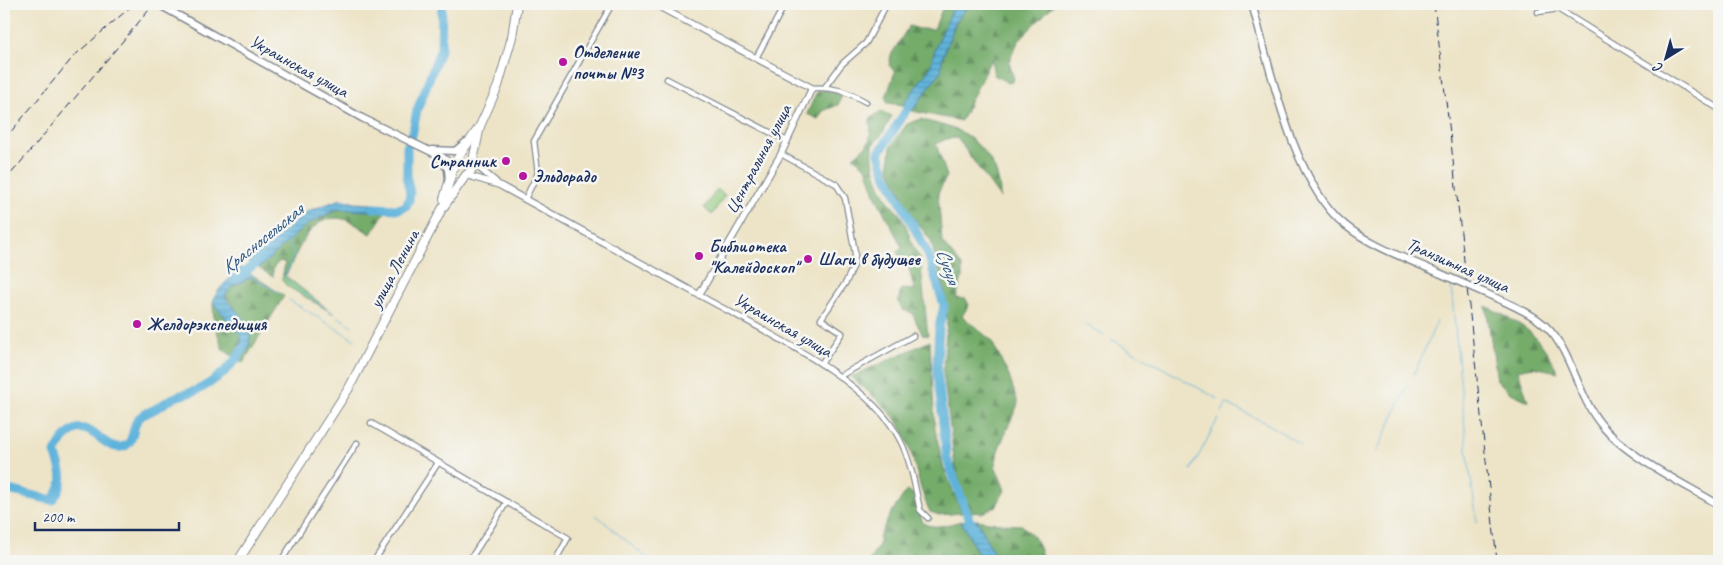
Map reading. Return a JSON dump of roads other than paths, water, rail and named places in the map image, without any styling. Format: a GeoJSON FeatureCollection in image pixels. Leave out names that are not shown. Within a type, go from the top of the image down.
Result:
{"type":"FeatureCollection","features":[{"type":"Feature","properties":{"kind":"main road","name":"Украинская улица"},"geometry":{"type":"LineString","coordinates":[[158,4],[362,118],[426,149],[455,167],[460,174],[466,175]]}},
{"type":"Feature","properties":{"kind":"main road","name":"улица Ленина"},"geometry":{"type":"LineString","coordinates":[[442,208],[456,162],[480,126],[507,60],[517,4]]}},
{"type":"Feature","properties":{"kind":"main road","name":"Транзитная улица"},"geometry":{"type":"LineString","coordinates":[[1252,4],[1293,140],[1313,188],[1335,216],[1359,235],[1530,315],[1549,330],[1560,346],[1589,405],[1599,422],[1614,439],[1719,505]]}},
{"type":"Feature","properties":{"kind":"main road","name":"улица Ленина"},"geometry":{"type":"LineString","coordinates":[[238,561],[349,388],[442,208],[472,168],[480,126]]}},
{"type":"Feature","properties":{"kind":"main road"},"geometry":{"type":"LineString","coordinates":[[426,149],[456,151],[480,126]]}},
{"type":"Feature","properties":{"kind":"main road","name":"Украинская улица"},"geometry":{"type":"LineString","coordinates":[[426,149],[468,158],[472,162]]}},
{"type":"Feature","properties":{"kind":"main road"},"geometry":{"type":"LineString","coordinates":[[426,149],[448,169],[449,184]]}},
{"type":"Feature","properties":{"kind":"street"},"geometry":{"type":"LineString","coordinates":[[525,199],[538,173],[534,141],[612,4]]}},
{"type":"Feature","properties":{"kind":"street"},"geometry":{"type":"LineString","coordinates":[[654,4],[812,88],[824,87],[848,92],[866,102]]}},
{"type":"Feature","properties":{"kind":"street"},"geometry":{"type":"LineString","coordinates":[[756,58],[785,4]]}},
{"type":"Feature","properties":{"kind":"street"},"geometry":{"type":"LineString","coordinates":[[824,87],[842,64],[866,43],[882,14],[884,4]]}},
{"type":"Feature","properties":{"kind":"street"},"geometry":{"type":"LineString","coordinates":[[1538,12],[1558,10],[1719,109]]}},
{"type":"Feature","properties":{"kind":"street"},"geometry":{"type":"LineString","coordinates":[[667,79],[787,141]]}},
{"type":"Feature","properties":{"kind":"street","name":"Центральная улица"},"geometry":{"type":"LineString","coordinates":[[699,295],[781,154],[812,88]]}},
{"type":"Feature","properties":{"kind":"street"},"geometry":{"type":"LineString","coordinates":[[781,154],[836,184],[845,198],[855,253],[854,265],[846,282],[821,319],[842,333],[821,364]]}},
{"type":"Feature","properties":{"kind":"street"},"geometry":{"type":"LineString","coordinates":[[472,162],[500,185]]}},
{"type":"Feature","properties":{"kind":"street","name":"Украинская улица"},"geometry":{"type":"LineString","coordinates":[[466,175],[500,185],[699,295],[840,376],[887,418],[905,453],[920,510],[928,518]]}},
{"type":"Feature","properties":{"kind":"street"},"geometry":{"type":"LineString","coordinates":[[840,376],[913,336]]}},
{"type":"Feature","properties":{"kind":"street"},"geometry":{"type":"LineString","coordinates":[[371,422],[568,538],[555,561]]}},
{"type":"Feature","properties":{"kind":"street"},"geometry":{"type":"LineString","coordinates":[[280,561],[357,443]]}},
{"type":"Feature","properties":{"kind":"street"},"geometry":{"type":"LineString","coordinates":[[374,561],[438,463]]}},
{"type":"Feature","properties":{"kind":"street"},"geometry":{"type":"LineString","coordinates":[[469,561],[507,502]]}},
{"type":"Feature","properties":{"kind":"water"},"geometry":{"type":"Polygon","coordinates":[[[955,4],[969,4],[955,22],[942,59],[941,71],[912,111],[903,105],[930,68],[936,46],[955,4]]]}},
{"type":"Feature","properties":{"kind":"water"},"geometry":{"type":"Polygon","coordinates":[[[341,199],[356,203],[385,205],[385,212],[337,209],[306,225],[259,268],[243,258],[260,251],[308,211],[341,199]]]}},
{"type":"Feature","properties":{"kind":"water"},"geometry":{"type":"Polygon","coordinates":[[[238,266],[254,276],[233,286],[225,295],[242,317],[249,330],[250,342],[239,361],[233,356],[241,345],[241,336],[213,303],[217,292],[236,271],[238,266]]]}},
{"type":"Feature","properties":{"kind":"water"},"geometry":{"type":"Polygon","coordinates":[[[977,520],[997,561],[982,561],[961,521],[977,520]]]}},
{"type":"Feature","properties":{"kind":"waterway","name":"Красносельская"},"geometry":{"type":"LineString","coordinates":[[374,208],[399,209],[406,206],[409,200],[407,147],[412,136],[417,110],[441,48],[442,4]]}},
{"type":"Feature","properties":{"kind":"waterway","name":"Сусуя"},"geometry":{"type":"LineString","coordinates":[[913,100],[879,153],[885,173],[928,254],[944,306],[939,327],[937,369],[947,459],[974,532]]}},
{"type":"Feature","properties":{"kind":"waterway"},"geometry":{"type":"LineString","coordinates":[[287,242],[294,253],[285,275],[287,281],[334,314]]}},
{"type":"Feature","properties":{"kind":"waterway","name":"Красносельская"},"geometry":{"type":"LineString","coordinates":[[238,278],[262,258]]}},
{"type":"Feature","properties":{"kind":"waterway"},"geometry":{"type":"LineString","coordinates":[[252,277],[279,293]]}},
{"type":"Feature","properties":{"kind":"waterway"},"geometry":{"type":"LineString","coordinates":[[1451,286],[1467,450],[1477,522]]}},
{"type":"Feature","properties":{"kind":"waterway"},"geometry":{"type":"LineString","coordinates":[[289,300],[355,340]]}},
{"type":"Feature","properties":{"kind":"waterway"},"geometry":{"type":"LineString","coordinates":[[337,316],[352,326]]}},
{"type":"Feature","properties":{"kind":"waterway"},"geometry":{"type":"LineString","coordinates":[[1414,374],[1437,321]]}},
{"type":"Feature","properties":{"kind":"waterway"},"geometry":{"type":"LineString","coordinates":[[1085,324],[1104,335]]}},
{"type":"Feature","properties":{"kind":"waterway"},"geometry":{"type":"LineString","coordinates":[[1111,339],[1218,399]]}},
{"type":"Feature","properties":{"kind":"waterway","name":"Красносельская"},"geometry":{"type":"LineString","coordinates":[[4,489],[52,500],[60,489],[62,478],[55,453],[65,437],[74,430],[83,429],[114,446],[122,447],[129,442],[135,424],[140,417],[173,398],[195,391],[216,379],[228,368],[243,349]]}},
{"type":"Feature","properties":{"kind":"waterway"},"geometry":{"type":"LineString","coordinates":[[1377,451],[1408,385]]}},
{"type":"Feature","properties":{"kind":"waterway"},"geometry":{"type":"LineString","coordinates":[[1225,403],[1270,425],[1301,445]]}},
{"type":"Feature","properties":{"kind":"waterway"},"geometry":{"type":"LineString","coordinates":[[1222,412],[1226,404]]}},
{"type":"Feature","properties":{"kind":"waterway"},"geometry":{"type":"LineString","coordinates":[[1191,470],[1218,419]]}},
{"type":"Feature","properties":{"kind":"waterway"},"geometry":{"type":"LineString","coordinates":[[596,515],[650,561]]}},
{"type":"Feature","properties":{"kind":"railway"},"geometry":{"type":"LineString","coordinates":[[4,140],[74,56],[134,4]]}},
{"type":"Feature","properties":{"kind":"railway"},"geometry":{"type":"LineString","coordinates":[[4,182],[154,4]]}},
{"type":"Feature","properties":{"kind":"railway"},"geometry":{"type":"LineString","coordinates":[[1434,4],[1497,561]]}},
{"type":"Feature","properties":{"kind":"place","name":"Отделение почты №3"},"geometry":{"type":"Point","coordinates":[563,62]}},
{"type":"Feature","properties":{"kind":"place","name":"Странник"},"geometry":{"type":"Point","coordinates":[506,161]}},
{"type":"Feature","properties":{"kind":"place","name":"Эльдорадо"},"geometry":{"type":"Point","coordinates":[523,176]}},
{"type":"Feature","properties":{"kind":"place","name":"Библиотека \"Калейдоскоп\""},"geometry":{"type":"Point","coordinates":[699,256]}},
{"type":"Feature","properties":{"kind":"place","name":"Шаги в будущее"},"geometry":{"type":"Point","coordinates":[808,259]}},
{"type":"Feature","properties":{"kind":"place","name":"Желдорэкспедиция"},"geometry":{"type":"Point","coordinates":[137,324]}}]}
